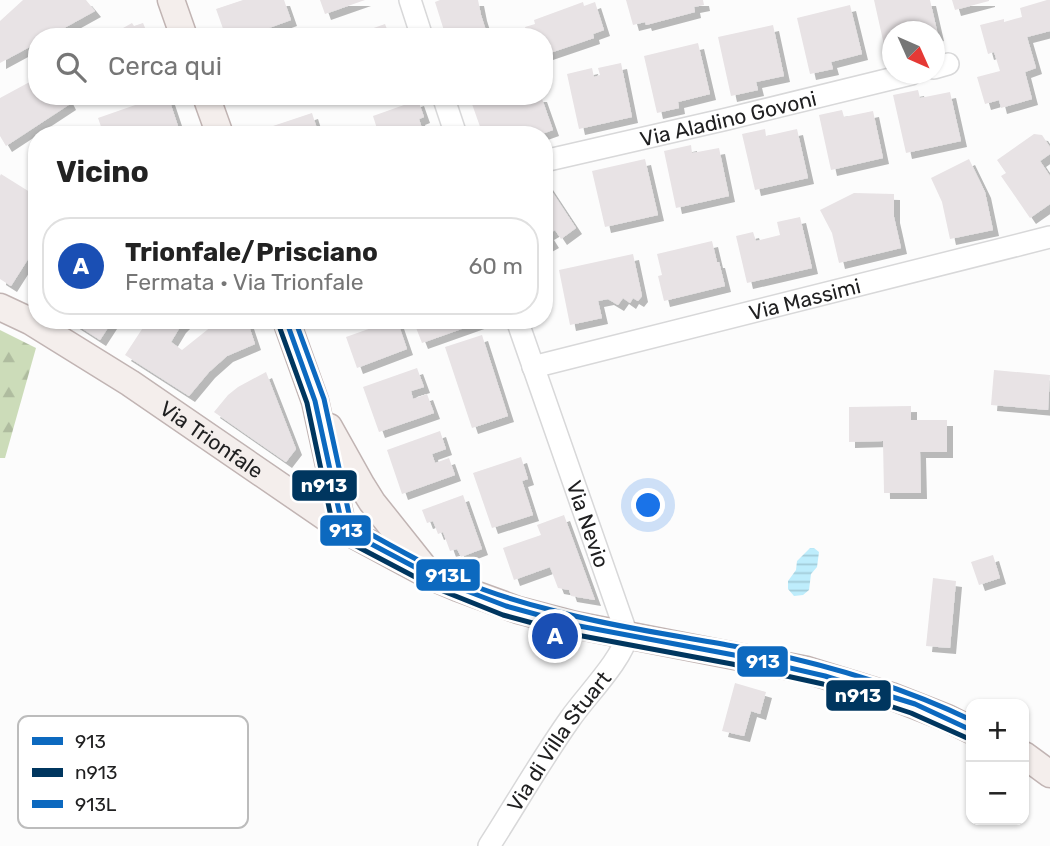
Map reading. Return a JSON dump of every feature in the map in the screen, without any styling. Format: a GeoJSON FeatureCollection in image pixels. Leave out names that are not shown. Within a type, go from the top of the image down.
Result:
{"type":"FeatureCollection","features":[{"type":"Feature","properties":{"kind":"main road"},"geometry":{"type":"LineString","coordinates":[[171,0],[181,28]]}},
{"type":"Feature","properties":{"kind":"main road"},"geometry":{"type":"LineString","coordinates":[[209,105],[217,126]]}},
{"type":"Feature","properties":{"kind":"main road","name":"Via Trionfale"},"geometry":{"type":"LineString","coordinates":[[0,307],[28,320]]}},
{"type":"Feature","properties":{"kind":"main road","name":"Via Trionfale"},"geometry":{"type":"LineString","coordinates":[[43,329],[130,383],[343,529],[432,576],[477,596],[575,625],[807,670],[959,721]]}},
{"type":"Feature","properties":{"kind":"main road"},"geometry":{"type":"LineString","coordinates":[[289,329],[315,401],[343,529]]}},
{"type":"Feature","properties":{"kind":"main road"},"geometry":{"type":"LineString","coordinates":[[315,401],[367,494],[432,576]]}},
{"type":"Feature","properties":{"kind":"main road"},"geometry":{"type":"LineString","coordinates":[[1029,743],[1050,751]]}},
{"type":"Feature","properties":{"kind":"main road"},"geometry":{"type":"LineString","coordinates":[[1029,759],[1050,774]]}},
{"type":"Feature","properties":{"kind":"street"},"geometry":{"type":"LineString","coordinates":[[410,0],[419,28]]}},
{"type":"Feature","properties":{"kind":"street","name":"Via Aladino Govoni"},"geometry":{"type":"LineString","coordinates":[[553,159],[882,81]]}},
{"type":"Feature","properties":{"kind":"street"},"geometry":{"type":"LineString","coordinates":[[446,105],[453,126]]}},
{"type":"Feature","properties":{"kind":"street","name":"Via Massimi"},"geometry":{"type":"LineString","coordinates":[[533,367],[1050,237]]}},
{"type":"Feature","properties":{"kind":"street","name":"Via Nevio"},"geometry":{"type":"LineString","coordinates":[[520,329],[627,635]]}},
{"type":"Feature","properties":{"kind":"street","name":"Via di Villa Stuart"},"geometry":{"type":"LineString","coordinates":[[489,846],[569,719],[621,652],[627,635]]}},
{"type":"Feature","properties":{"kind":"green space"},"geometry":{"type":"Polygon","coordinates":[[[0,330],[36,348],[5,458],[0,458],[0,330]]]}},
{"type":"Feature","properties":{"kind":"water"},"geometry":{"type":"Polygon","coordinates":[[[810,548],[819,552],[817,567],[811,574],[809,590],[803,595],[794,596],[788,589],[788,581],[796,570],[797,561],[810,548]]]}},
{"type":"Feature","properties":{"kind":"building"},"geometry":{"type":"Polygon","coordinates":[[[23,0],[86,0],[95,11],[64,28],[28,28],[28,48],[0,63],[0,21],[23,0]]]}},
{"type":"Feature","properties":{"kind":"building"},"geometry":{"type":"Polygon","coordinates":[[[243,0],[284,0],[291,20],[269,28],[223,28],[216,9],[243,0]]]}},
{"type":"Feature","properties":{"kind":"building"},"geometry":{"type":"Polygon","coordinates":[[[320,0],[365,0],[325,14],[320,0]]]}},
{"type":"Feature","properties":{"kind":"building"},"geometry":{"type":"Polygon","coordinates":[[[478,0],[485,28],[443,28],[435,2],[478,0]]]}},
{"type":"Feature","properties":{"kind":"building"},"geometry":{"type":"Polygon","coordinates":[[[626,0],[703,0],[704,5],[694,7],[695,12],[646,25],[645,22],[633,25],[626,0]]]}},
{"type":"Feature","properties":{"kind":"building"},"geometry":{"type":"Polygon","coordinates":[[[874,0],[930,0],[935,21],[882,21],[882,36],[874,0]]]}},
{"type":"Feature","properties":{"kind":"building"},"geometry":{"type":"Polygon","coordinates":[[[952,0],[989,0],[989,1],[955,10],[952,0]]]}},
{"type":"Feature","properties":{"kind":"building"},"geometry":{"type":"Polygon","coordinates":[[[1050,0],[1050,31],[1027,37],[1036,68],[1025,72],[1032,99],[1001,108],[999,100],[985,104],[977,77],[1000,71],[994,52],[988,54],[980,25],[1022,17],[1020,8],[1050,0]]]}},
{"type":"Feature","properties":{"kind":"building"},"geometry":{"type":"Polygon","coordinates":[[[583,2],[584,6],[595,2],[604,30],[593,34],[594,38],[553,52],[553,28],[525,28],[535,24],[534,20],[583,2]]]}},
{"type":"Feature","properties":{"kind":"building"},"geometry":{"type":"Polygon","coordinates":[[[850,5],[862,54],[831,62],[833,69],[810,74],[797,18],[850,5]]]}},
{"type":"Feature","properties":{"kind":"building"},"geometry":{"type":"Polygon","coordinates":[[[132,23],[134,26],[143,23],[145,28],[123,28],[132,23]]]}},
{"type":"Feature","properties":{"kind":"building"},"geometry":{"type":"Polygon","coordinates":[[[773,25],[784,76],[756,82],[758,90],[731,96],[718,37],[773,25]]]}},
{"type":"Feature","properties":{"kind":"building"},"geometry":{"type":"Polygon","coordinates":[[[698,43],[710,94],[678,102],[679,108],[657,113],[644,56],[698,43]]]}},
{"type":"Feature","properties":{"kind":"building"},"geometry":{"type":"Polygon","coordinates":[[[621,63],[632,117],[579,129],[567,74],[592,68],[594,77],[600,75],[598,68],[621,63]]]}},
{"type":"Feature","properties":{"kind":"building"},"geometry":{"type":"Polygon","coordinates":[[[28,83],[28,105],[68,105],[36,126],[28,126],[28,132],[6,146],[0,136],[0,98],[28,83]]]}},
{"type":"Feature","properties":{"kind":"building"},"geometry":{"type":"Polygon","coordinates":[[[918,90],[920,98],[950,92],[961,141],[906,153],[893,95],[918,90]]]}},
{"type":"Feature","properties":{"kind":"building"},"geometry":{"type":"Polygon","coordinates":[[[135,105],[171,105],[178,126],[101,126],[98,118],[135,105]]]}},
{"type":"Feature","properties":{"kind":"building"},"geometry":{"type":"Polygon","coordinates":[[[404,105],[420,105],[424,117],[419,119],[421,126],[376,126],[373,116],[404,105]]]}},
{"type":"Feature","properties":{"kind":"building"},"geometry":{"type":"Polygon","coordinates":[[[472,105],[544,105],[552,126],[480,126],[472,105]]]}},
{"type":"Feature","properties":{"kind":"building"},"geometry":{"type":"Polygon","coordinates":[[[842,110],[844,117],[873,111],[883,158],[831,170],[819,115],[842,110]]]}},
{"type":"Feature","properties":{"kind":"building"},"geometry":{"type":"Polygon","coordinates":[[[312,113],[316,126],[273,126],[312,113]]]}},
{"type":"Feature","properties":{"kind":"building"},"geometry":{"type":"Polygon","coordinates":[[[765,129],[766,136],[797,129],[808,178],[755,190],[742,134],[765,129]]]}},
{"type":"Feature","properties":{"kind":"building"},"geometry":{"type":"Polygon","coordinates":[[[1034,134],[1042,135],[1050,147],[1050,154],[1040,161],[1050,176],[1050,204],[1030,218],[1001,176],[1006,173],[997,160],[1034,134]]]}},
{"type":"Feature","properties":{"kind":"building"},"geometry":{"type":"Polygon","coordinates":[[[691,145],[692,153],[719,148],[729,196],[676,208],[664,151],[691,145]]]}},
{"type":"Feature","properties":{"kind":"building"},"geometry":{"type":"Polygon","coordinates":[[[645,159],[658,215],[605,227],[592,171],[645,159]]]}},
{"type":"Feature","properties":{"kind":"building"},"geometry":{"type":"Polygon","coordinates":[[[969,159],[985,192],[993,230],[950,239],[942,202],[931,178],[969,159]]]}},
{"type":"Feature","properties":{"kind":"building"},"geometry":{"type":"Polygon","coordinates":[[[1,174],[28,191],[28,259],[11,286],[0,279],[1,174]]]}},
{"type":"Feature","properties":{"kind":"building"},"geometry":{"type":"Polygon","coordinates":[[[553,193],[576,228],[561,239],[555,230],[553,231],[553,193]]]}},
{"type":"Feature","properties":{"kind":"building"},"geometry":{"type":"Polygon","coordinates":[[[854,193],[894,194],[894,217],[901,248],[839,263],[832,233],[820,210],[854,193]]]}},
{"type":"Feature","properties":{"kind":"building"},"geometry":{"type":"Polygon","coordinates":[[[800,217],[812,268],[747,283],[736,236],[753,232],[756,241],[780,235],[777,222],[800,217]]]}},
{"type":"Feature","properties":{"kind":"building"},"geometry":{"type":"Polygon","coordinates":[[[712,241],[725,286],[664,301],[658,276],[662,275],[657,254],[712,241]]]}},
{"type":"Feature","properties":{"kind":"building"},"geometry":{"type":"Polygon","coordinates":[[[633,254],[642,296],[638,301],[633,298],[630,303],[623,298],[618,305],[608,299],[598,301],[602,318],[570,325],[559,270],[633,254]]]}},
{"type":"Feature","properties":{"kind":"building"},"geometry":{"type":"Polygon","coordinates":[[[83,329],[107,329],[100,340],[83,329]]]}},
{"type":"Feature","properties":{"kind":"building"},"geometry":{"type":"Polygon","coordinates":[[[142,329],[179,329],[171,342],[182,350],[208,329],[250,329],[255,344],[227,356],[189,396],[125,355],[142,329]]]}},
{"type":"Feature","properties":{"kind":"building"},"geometry":{"type":"Polygon","coordinates":[[[369,329],[400,329],[407,349],[357,368],[346,337],[369,329]]]}},
{"type":"Feature","properties":{"kind":"building"},"geometry":{"type":"Polygon","coordinates":[[[417,329],[461,329],[422,343],[417,329]]]}},
{"type":"Feature","properties":{"kind":"building"},"geometry":{"type":"Polygon","coordinates":[[[482,335],[508,416],[472,428],[445,347],[482,335]]]}},
{"type":"Feature","properties":{"kind":"building"},"geometry":{"type":"Polygon","coordinates":[[[417,368],[424,387],[411,391],[413,399],[427,394],[434,413],[379,432],[363,387],[417,368]]]}},
{"type":"Feature","properties":{"kind":"building"},"geometry":{"type":"Polygon","coordinates":[[[994,370],[1050,375],[1048,410],[991,405],[994,370]]]}},
{"type":"Feature","properties":{"kind":"building"},"geometry":{"type":"Polygon","coordinates":[[[266,372],[296,449],[286,462],[214,412],[238,387],[266,372]]]}},
{"type":"Feature","properties":{"kind":"building"},"geometry":{"type":"Polygon","coordinates":[[[911,406],[911,420],[947,420],[947,452],[920,452],[921,493],[884,493],[883,441],[849,442],[849,407],[911,406]]]}},
{"type":"Feature","properties":{"kind":"building"},"geometry":{"type":"Polygon","coordinates":[[[440,431],[446,449],[432,454],[435,463],[449,458],[455,475],[402,494],[387,450],[440,431]]]}},
{"type":"Feature","properties":{"kind":"building"},"geometry":{"type":"Polygon","coordinates":[[[521,457],[528,479],[522,481],[533,515],[492,528],[473,473],[521,457]]]}},
{"type":"Feature","properties":{"kind":"building"},"geometry":{"type":"Polygon","coordinates":[[[463,495],[482,549],[461,557],[457,549],[450,551],[443,532],[438,534],[433,521],[427,523],[422,510],[463,495]]]}},
{"type":"Feature","properties":{"kind":"building"},"geometry":{"type":"Polygon","coordinates":[[[564,515],[595,600],[571,596],[569,590],[558,588],[550,567],[514,580],[503,548],[541,535],[537,525],[564,515]]]}},
{"type":"Feature","properties":{"kind":"building"},"geometry":{"type":"Polygon","coordinates":[[[993,555],[1000,578],[979,585],[971,562],[993,555]]]}},
{"type":"Feature","properties":{"kind":"building"},"geometry":{"type":"Polygon","coordinates":[[[933,578],[956,581],[950,648],[926,646],[933,578]]]}},
{"type":"Feature","properties":{"kind":"building"},"geometry":{"type":"Polygon","coordinates":[[[735,683],[766,692],[760,714],[751,711],[744,736],[722,731],[735,683]]]}},
{"type":"Feature","properties":{"kind":"transit line","name":"n913"},"geometry":{"type":"LineString","coordinates":[[280,329],[307,403],[334,531],[339,537],[438,589],[503,615],[577,635],[823,684],[911,713],[966,738]]}},
{"type":"Feature","properties":{"kind":"transit line","name":"913"},"geometry":{"type":"LineString","coordinates":[[289,329],[315,401],[343,529],[441,581],[506,606],[579,626],[734,655],[825,676],[915,704],[966,728]]}},
{"type":"Feature","properties":{"kind":"transit line","name":"913L"},"geometry":{"type":"LineString","coordinates":[[298,329],[324,399],[351,523],[445,574],[507,597],[599,622],[764,652],[825,667],[914,695],[966,718]]}},
{"type":"Feature","properties":{"kind":"place","name":"Trionfale/Prisciano"},"geometry":{"type":"Point","coordinates":[555,636]}}]}
